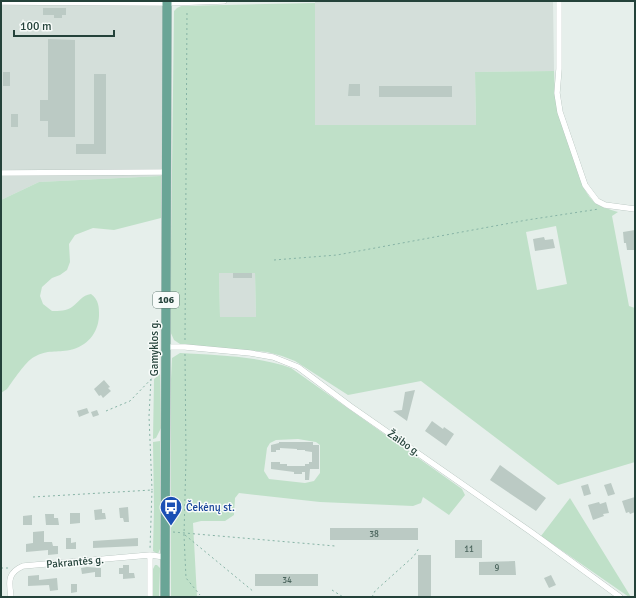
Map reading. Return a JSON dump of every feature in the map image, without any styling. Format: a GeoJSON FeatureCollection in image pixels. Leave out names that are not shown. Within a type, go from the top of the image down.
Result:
{"type":"FeatureCollection","features":[{"type":"Feature","properties":{"kind":"main road","name":"Gamyklos g."},"geometry":{"type":"LineString","coordinates":[[165,597],[167,2]]}},
{"type":"Feature","properties":{"kind":"street"},"geometry":{"type":"LineString","coordinates":[[1,2],[224,1]]}},
{"type":"Feature","properties":{"kind":"street"},"geometry":{"type":"LineString","coordinates":[[559,1],[559,69],[557,93],[560,112],[585,185],[598,201],[605,205],[635,209]]}},
{"type":"Feature","properties":{"kind":"street"},"geometry":{"type":"LineString","coordinates":[[1,173],[167,172]]}},
{"type":"Feature","properties":{"kind":"street","name":"Žaibo g."},"geometry":{"type":"LineString","coordinates":[[166,347],[185,347],[250,353],[273,357],[298,367],[350,406],[531,532],[620,597]]}},
{"type":"Feature","properties":{"kind":"street"},"geometry":{"type":"LineString","coordinates":[[150,555],[150,597]]}},
{"type":"Feature","properties":{"kind":"street","name":"Pakrantės g."},"geometry":{"type":"LineString","coordinates":[[15,569],[23,566],[150,555],[165,557]]}},
{"type":"Feature","properties":{"kind":"street"},"geometry":{"type":"LineString","coordinates":[[11,597],[11,574],[15,569]]}},
{"type":"Feature","properties":{"kind":"path"},"geometry":{"type":"LineString","coordinates":[[187,2],[185,347],[186,458],[184,534],[186,578],[200,595]]}},
{"type":"Feature","properties":{"kind":"path"},"geometry":{"type":"LineString","coordinates":[[274,260],[337,256],[520,222],[588,212],[600,209],[605,205]]}},
{"type":"Feature","properties":{"kind":"path"},"geometry":{"type":"LineString","coordinates":[[106,411],[130,401],[166,365]]}},
{"type":"Feature","properties":{"kind":"path"},"geometry":{"type":"LineString","coordinates":[[150,555],[152,490],[149,416],[151,379]]}},
{"type":"Feature","properties":{"kind":"path"},"geometry":{"type":"LineString","coordinates":[[33,497],[152,490]]}},
{"type":"Feature","properties":{"kind":"path"},"geometry":{"type":"LineString","coordinates":[[166,531],[184,534],[335,546]]}},
{"type":"Feature","properties":{"kind":"path"},"geometry":{"type":"LineString","coordinates":[[184,534],[254,592]]}},
{"type":"Feature","properties":{"kind":"path"},"geometry":{"type":"LineString","coordinates":[[372,597],[375,590],[414,556],[419,548]]}},
{"type":"Feature","properties":{"kind":"path"},"geometry":{"type":"LineString","coordinates":[[1,568],[15,569]]}},
{"type":"Feature","properties":{"kind":"path"},"geometry":{"type":"LineString","coordinates":[[332,590],[343,597]]}},
{"type":"Feature","properties":{"kind":"shaded area"},"geometry":{"type":"Polygon","coordinates":[[[1,1],[162,1],[161,176],[39,182],[1,200],[1,1]]]}},
{"type":"Feature","properties":{"kind":"shaded area"},"geometry":{"type":"Polygon","coordinates":[[[315,1],[553,1],[554,71],[475,72],[476,125],[314,125],[315,1]]]}},
{"type":"Feature","properties":{"kind":"shaded area"},"geometry":{"type":"Polygon","coordinates":[[[219,273],[255,273],[256,317],[220,317],[219,273]]]}},
{"type":"Feature","properties":{"kind":"green space"},"geometry":{"type":"Polygon","coordinates":[[[315,3],[315,125],[476,125],[475,72],[554,71],[558,113],[584,188],[594,202],[618,212],[612,216],[629,306],[635,308],[635,462],[558,485],[421,381],[348,395],[295,361],[282,356],[267,352],[180,344],[174,340],[170,331],[174,11],[181,6],[315,3]],[[556,226],[526,232],[537,290],[567,284],[556,226]],[[219,273],[220,317],[256,317],[255,273],[219,273]]]}},
{"type":"Feature","properties":{"kind":"green space"},"geometry":{"type":"Polygon","coordinates":[[[161,176],[161,218],[114,230],[93,228],[75,235],[69,244],[70,262],[67,270],[52,278],[42,287],[40,296],[43,304],[52,311],[68,309],[85,296],[91,294],[94,296],[98,304],[99,316],[94,334],[82,346],[65,351],[44,353],[34,357],[23,367],[7,389],[1,393],[1,200],[39,182],[161,176]]]}},
{"type":"Feature","properties":{"kind":"green space"},"geometry":{"type":"Polygon","coordinates":[[[180,353],[222,355],[264,361],[291,368],[462,489],[465,495],[449,515],[423,497],[421,503],[413,506],[320,502],[239,493],[235,498],[234,515],[225,521],[201,521],[193,523],[197,597],[171,597],[172,358],[180,353]],[[298,439],[276,440],[270,443],[267,448],[264,471],[269,479],[305,483],[314,481],[320,473],[320,445],[316,442],[298,439]]]}},
{"type":"Feature","properties":{"kind":"green space"},"geometry":{"type":"Polygon","coordinates":[[[160,374],[161,428],[156,438],[153,439],[154,379],[160,374]]]}},
{"type":"Feature","properties":{"kind":"green space"},"geometry":{"type":"Polygon","coordinates":[[[160,441],[160,549],[158,554],[153,551],[153,442],[160,441]]]}},
{"type":"Feature","properties":{"kind":"green space"},"geometry":{"type":"Polygon","coordinates":[[[570,498],[631,597],[541,536],[570,498]]]}},
{"type":"Feature","properties":{"kind":"green space"},"geometry":{"type":"Polygon","coordinates":[[[155,565],[160,568],[159,597],[151,597],[152,571],[155,565]]]}},
{"type":"Feature","properties":{"kind":"building"},"geometry":{"type":"Polygon","coordinates":[[[43,8],[66,8],[66,15],[62,15],[62,18],[54,18],[54,15],[43,15],[43,8]]]}},
{"type":"Feature","properties":{"kind":"building"},"geometry":{"type":"Polygon","coordinates":[[[48,39],[75,40],[75,137],[48,137],[48,121],[40,121],[40,100],[48,100],[48,39]]]}},
{"type":"Feature","properties":{"kind":"building"},"geometry":{"type":"Polygon","coordinates":[[[3,72],[10,72],[10,86],[3,86],[3,72]]]}},
{"type":"Feature","properties":{"kind":"building"},"geometry":{"type":"Polygon","coordinates":[[[94,74],[106,74],[106,154],[76,154],[76,144],[94,144],[94,74]]]}},
{"type":"Feature","properties":{"kind":"building"},"geometry":{"type":"Polygon","coordinates":[[[349,84],[360,84],[360,96],[348,96],[349,84]]]}},
{"type":"Feature","properties":{"kind":"building"},"geometry":{"type":"Polygon","coordinates":[[[379,86],[452,86],[452,97],[379,97],[379,86]]]}},
{"type":"Feature","properties":{"kind":"building"},"geometry":{"type":"Polygon","coordinates":[[[11,114],[18,114],[18,127],[11,127],[11,114]]]}},
{"type":"Feature","properties":{"kind":"building"},"geometry":{"type":"Polygon","coordinates":[[[635,230],[635,250],[627,250],[626,243],[624,243],[623,232],[635,230]]]}},
{"type":"Feature","properties":{"kind":"building"},"geometry":{"type":"Polygon","coordinates":[[[544,237],[545,240],[553,239],[555,248],[535,251],[533,239],[544,237]]]}},
{"type":"Feature","properties":{"kind":"building"},"geometry":{"type":"Polygon","coordinates":[[[233,273],[252,273],[252,278],[233,278],[233,273]]]}},
{"type":"Feature","properties":{"kind":"building"},"geometry":{"type":"Polygon","coordinates":[[[104,380],[110,387],[108,388],[111,391],[103,398],[101,395],[99,396],[94,389],[104,380]]]}},
{"type":"Feature","properties":{"kind":"building"},"geometry":{"type":"Polygon","coordinates":[[[415,390],[407,421],[393,411],[402,410],[405,392],[415,390]]]}},
{"type":"Feature","properties":{"kind":"building"},"geometry":{"type":"Polygon","coordinates":[[[87,408],[89,413],[79,417],[77,411],[87,408]]]}},
{"type":"Feature","properties":{"kind":"building"},"geometry":{"type":"Polygon","coordinates":[[[97,410],[99,415],[93,417],[91,412],[97,410]]]}},
{"type":"Feature","properties":{"kind":"building"},"geometry":{"type":"Polygon","coordinates":[[[432,421],[443,429],[444,427],[454,434],[446,446],[425,431],[432,421]]]}},
{"type":"Feature","properties":{"kind":"building"},"geometry":{"type":"Polygon","coordinates":[[[279,442],[313,442],[313,445],[319,445],[319,469],[310,469],[309,480],[305,480],[305,472],[302,472],[302,474],[294,474],[294,472],[271,469],[271,462],[280,462],[280,464],[287,464],[287,466],[305,466],[305,464],[312,462],[312,452],[305,450],[280,448],[280,450],[276,450],[276,452],[271,452],[271,445],[279,442]]]}},
{"type":"Feature","properties":{"kind":"building"},"geometry":{"type":"Polygon","coordinates":[[[500,465],[546,498],[536,511],[490,480],[500,465]]]}},
{"type":"Feature","properties":{"kind":"building"},"geometry":{"type":"Polygon","coordinates":[[[611,483],[615,494],[608,496],[604,485],[611,483]]]}},
{"type":"Feature","properties":{"kind":"building"},"geometry":{"type":"Polygon","coordinates":[[[588,484],[591,494],[584,496],[581,486],[588,484]]]}},
{"type":"Feature","properties":{"kind":"building"},"geometry":{"type":"Polygon","coordinates":[[[635,497],[635,512],[630,514],[629,512],[626,513],[622,501],[635,497]]]}},
{"type":"Feature","properties":{"kind":"building"},"geometry":{"type":"Polygon","coordinates":[[[599,502],[600,504],[606,502],[609,513],[603,514],[604,516],[593,520],[588,505],[599,502]]]}},
{"type":"Feature","properties":{"kind":"building"},"geometry":{"type":"Polygon","coordinates":[[[128,507],[129,522],[124,522],[123,518],[120,518],[119,508],[128,507]]]}},
{"type":"Feature","properties":{"kind":"building"},"geometry":{"type":"Polygon","coordinates":[[[102,509],[102,513],[105,513],[106,519],[95,520],[94,510],[102,509]]]}},
{"type":"Feature","properties":{"kind":"building"},"geometry":{"type":"Polygon","coordinates":[[[70,513],[80,513],[80,523],[70,524],[70,513]]]}},
{"type":"Feature","properties":{"kind":"building"},"geometry":{"type":"Polygon","coordinates":[[[45,514],[54,514],[54,518],[58,518],[59,525],[46,525],[45,514]]]}},
{"type":"Feature","properties":{"kind":"building"},"geometry":{"type":"Polygon","coordinates":[[[32,515],[32,525],[23,525],[23,516],[32,515]]]}},
{"type":"Feature","properties":{"kind":"building"},"geometry":{"type":"Polygon","coordinates":[[[330,528],[418,528],[418,540],[330,540],[330,528]]]}},
{"type":"Feature","properties":{"kind":"building"},"geometry":{"type":"Polygon","coordinates":[[[44,531],[44,542],[52,542],[53,546],[58,546],[58,554],[48,555],[48,550],[26,552],[26,544],[33,543],[33,532],[44,531]]]}},
{"type":"Feature","properties":{"kind":"building"},"geometry":{"type":"Polygon","coordinates":[[[66,538],[71,538],[71,543],[76,542],[76,549],[66,549],[66,538]]]}},
{"type":"Feature","properties":{"kind":"building"},"geometry":{"type":"Polygon","coordinates":[[[138,538],[138,546],[93,548],[93,541],[138,538]]]}},
{"type":"Feature","properties":{"kind":"building"},"geometry":{"type":"Polygon","coordinates":[[[455,540],[482,540],[482,558],[455,558],[455,540]]]}},
{"type":"Feature","properties":{"kind":"building"},"geometry":{"type":"Polygon","coordinates":[[[418,555],[431,555],[431,597],[418,597],[418,555]]]}},
{"type":"Feature","properties":{"kind":"building"},"geometry":{"type":"Polygon","coordinates":[[[515,561],[516,575],[479,575],[479,562],[515,561]]]}},
{"type":"Feature","properties":{"kind":"building"},"geometry":{"type":"Polygon","coordinates":[[[123,565],[129,565],[129,573],[134,573],[135,578],[123,579],[123,574],[119,574],[119,568],[123,568],[123,565]]]}},
{"type":"Feature","properties":{"kind":"building"},"geometry":{"type":"Polygon","coordinates":[[[81,568],[101,568],[101,577],[95,577],[95,572],[82,574],[81,568]]]}},
{"type":"Feature","properties":{"kind":"building"},"geometry":{"type":"Polygon","coordinates":[[[255,574],[318,574],[318,586],[255,586],[255,574]]]}},
{"type":"Feature","properties":{"kind":"building"},"geometry":{"type":"Polygon","coordinates":[[[39,575],[39,580],[57,578],[58,590],[50,591],[49,585],[28,586],[28,576],[39,575]]]}},
{"type":"Feature","properties":{"kind":"building"},"geometry":{"type":"Polygon","coordinates":[[[551,575],[556,585],[549,588],[544,578],[551,575]]]}},
{"type":"Feature","properties":{"kind":"building"},"geometry":{"type":"Polygon","coordinates":[[[71,584],[77,584],[77,592],[71,593],[71,584]]]}},
{"type":"Feature","properties":{"kind":"place","name":"Čekėnų st."},"geometry":{"type":"Point","coordinates":[171,526]}}]}
